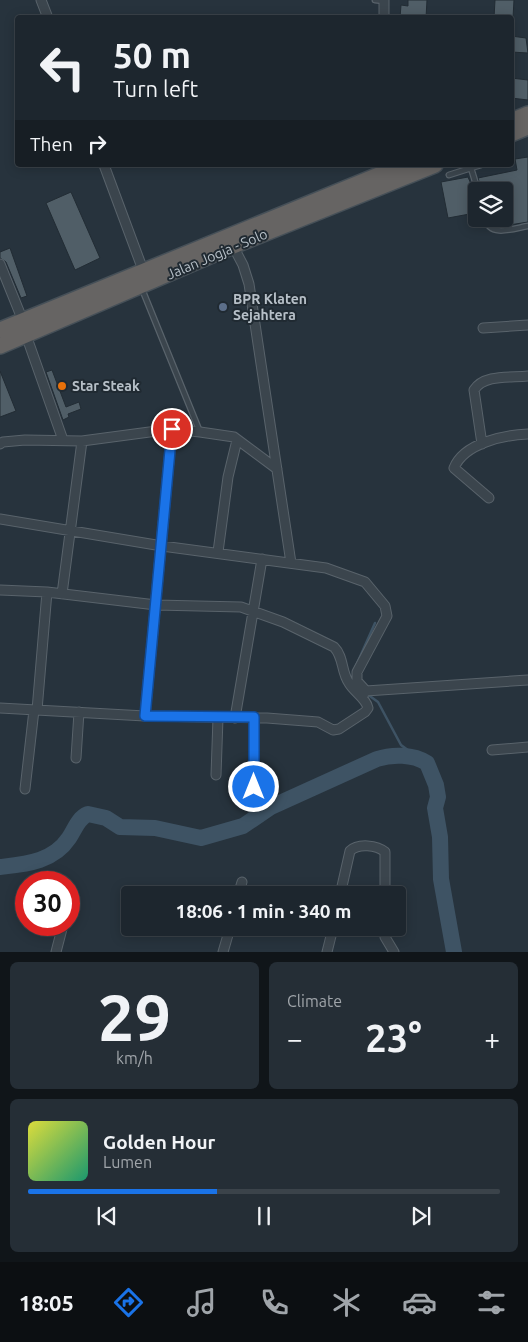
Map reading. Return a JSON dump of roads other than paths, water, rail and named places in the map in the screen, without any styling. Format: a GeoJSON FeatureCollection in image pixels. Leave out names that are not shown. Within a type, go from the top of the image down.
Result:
{"type":"FeatureCollection","features":[{"type":"Feature","properties":{"kind":"highway"},"geometry":{"type":"LineString","coordinates":[[514,120],[528,114]]}},
{"type":"Feature","properties":{"kind":"highway"},"geometry":{"type":"LineString","coordinates":[[514,133],[528,127]]}},
{"type":"Feature","properties":{"kind":"highway","name":"Jalan Jogja - Solo"},"geometry":{"type":"LineString","coordinates":[[0,330],[24,328],[141,286],[233,246],[430,167]]}},
{"type":"Feature","properties":{"kind":"highway","name":"Jalan Jogja - Solo"},"geometry":{"type":"LineString","coordinates":[[0,346],[24,328],[143,270],[385,169]]}},
{"type":"Feature","properties":{"kind":"street"},"geometry":{"type":"LineString","coordinates":[[41,0],[47,15]]}},
{"type":"Feature","properties":{"kind":"street"},"geometry":{"type":"LineString","coordinates":[[381,0],[384,15]]}},
{"type":"Feature","properties":{"kind":"street"},"geometry":{"type":"LineString","coordinates":[[105,167],[143,270]]}},
{"type":"Feature","properties":{"kind":"street"},"geometry":{"type":"LineString","coordinates":[[233,246],[249,284],[291,563]]}},
{"type":"Feature","properties":{"kind":"street"},"geometry":{"type":"LineString","coordinates":[[0,264],[63,440]]}},
{"type":"Feature","properties":{"kind":"street"},"geometry":{"type":"LineString","coordinates":[[484,328],[528,325]]}},
{"type":"Feature","properties":{"kind":"street"},"geometry":{"type":"LineString","coordinates":[[482,444],[474,390],[478,383],[485,380],[528,376]]}},
{"type":"Feature","properties":{"kind":"street"},"geometry":{"type":"LineString","coordinates":[[0,444],[17,440],[82,441],[172,429],[218,433],[237,440],[277,469]]}},
{"type":"Feature","properties":{"kind":"street"},"geometry":{"type":"LineString","coordinates":[[145,716],[172,429]]}},
{"type":"Feature","properties":{"kind":"street"},"geometry":{"type":"LineString","coordinates":[[489,498],[454,468],[456,462],[482,444],[514,434],[528,434]]}},
{"type":"Feature","properties":{"kind":"street"},"geometry":{"type":"LineString","coordinates":[[218,552],[228,477],[237,440]]}},
{"type":"Feature","properties":{"kind":"street"},"geometry":{"type":"LineString","coordinates":[[62,594],[82,441]]}},
{"type":"Feature","properties":{"kind":"street"},"geometry":{"type":"LineString","coordinates":[[0,519],[162,546],[326,568],[354,576],[365,582],[385,606],[387,616],[357,672],[357,681],[367,705],[365,712],[339,729],[333,730],[318,722],[254,717],[145,716],[0,708]]}},
{"type":"Feature","properties":{"kind":"street"},"geometry":{"type":"LineString","coordinates":[[235,718],[262,559]]}},
{"type":"Feature","properties":{"kind":"street"},"geometry":{"type":"LineString","coordinates":[[0,590],[47,592],[156,605],[241,608],[283,622],[334,647],[339,653],[348,683],[364,694],[528,680]]}},
{"type":"Feature","properties":{"kind":"street"},"geometry":{"type":"LineString","coordinates":[[25,789],[47,592]]}},
{"type":"Feature","properties":{"kind":"street"},"geometry":{"type":"LineString","coordinates":[[76,758],[79,712]]}},
{"type":"Feature","properties":{"kind":"street"},"geometry":{"type":"LineString","coordinates":[[254,717],[254,787]]}},
{"type":"Feature","properties":{"kind":"street"},"geometry":{"type":"LineString","coordinates":[[216,774],[218,718]]}},
{"type":"Feature","properties":{"kind":"street"},"geometry":{"type":"LineString","coordinates":[[492,750],[528,747]]}},
{"type":"Feature","properties":{"kind":"street"},"geometry":{"type":"LineString","coordinates":[[342,886],[350,851],[353,848],[362,847],[380,848],[385,852],[385,886]]}},
{"type":"Feature","properties":{"kind":"street"},"geometry":{"type":"LineString","coordinates":[[241,886],[242,882]]}},
{"type":"Feature","properties":{"kind":"street"},"geometry":{"type":"LineString","coordinates":[[56,952],[60,936]]}},
{"type":"Feature","properties":{"kind":"street"},"geometry":{"type":"LineString","coordinates":[[223,952],[228,936]]}},
{"type":"Feature","properties":{"kind":"street"},"geometry":{"type":"LineString","coordinates":[[327,952],[331,936]]}},
{"type":"Feature","properties":{"kind":"street"},"geometry":{"type":"LineString","coordinates":[[385,936],[394,952]]}},
{"type":"Feature","properties":{"kind":"lane"},"geometry":{"type":"LineString","coordinates":[[449,175],[468,167]]}},
{"type":"Feature","properties":{"kind":"lane"},"geometry":{"type":"LineString","coordinates":[[470,167],[475,182]]}},
{"type":"Feature","properties":{"kind":"lane"},"geometry":{"type":"LineString","coordinates":[[490,227],[494,230],[528,226]]}},
{"type":"Feature","properties":{"kind":"lane"},"geometry":{"type":"LineString","coordinates":[[141,286],[200,432]]}},
{"type":"Feature","properties":{"kind":"waterway"},"geometry":{"type":"LineString","coordinates":[[355,668],[375,623]]}},
{"type":"Feature","properties":{"kind":"waterway"},"geometry":{"type":"LineString","coordinates":[[367,694],[378,702],[401,745],[420,759]]}},
{"type":"Feature","properties":{"kind":"waterway"},"geometry":{"type":"LineString","coordinates":[[0,867],[20,865],[47,857],[63,846],[79,821],[88,814],[106,818],[120,827],[155,828],[201,838],[243,826],[271,807],[377,759],[389,756],[409,756],[427,763],[436,785],[438,797],[435,808],[440,837],[441,879],[454,952]]}},
{"type":"Feature","properties":{"kind":"place","name":"BPR Klaten Sejahtera"},"geometry":{"type":"Point","coordinates":[223,307]}},
{"type":"Feature","properties":{"kind":"place","name":"Star Steak"},"geometry":{"type":"Point","coordinates":[62,386]}}]}
